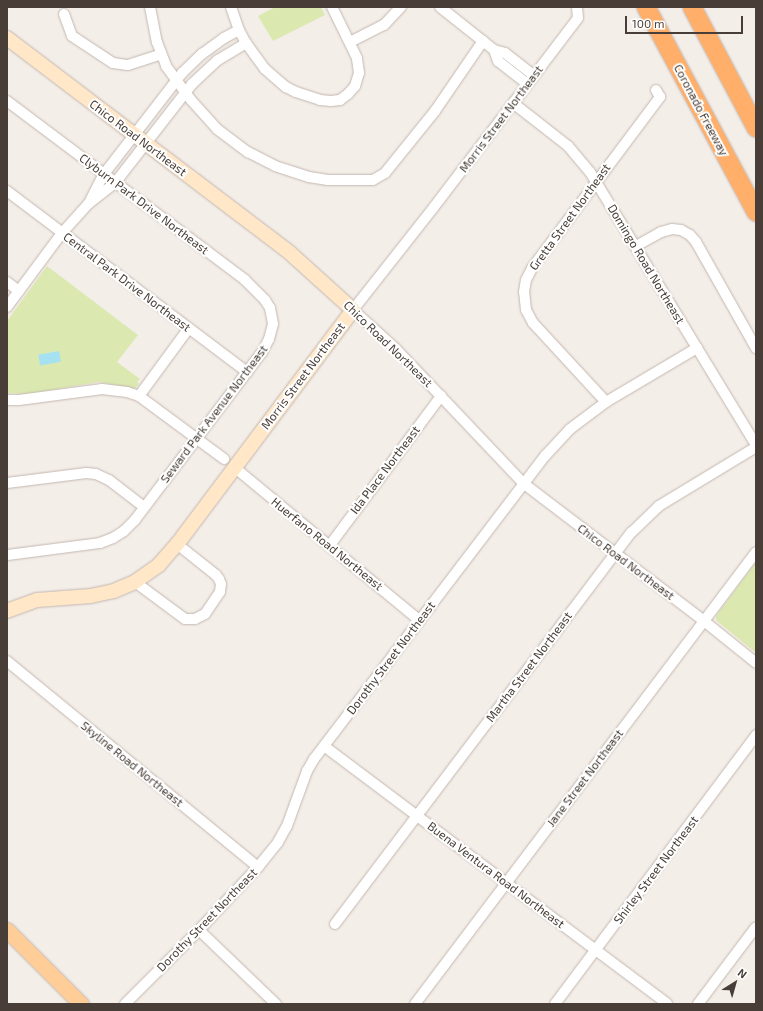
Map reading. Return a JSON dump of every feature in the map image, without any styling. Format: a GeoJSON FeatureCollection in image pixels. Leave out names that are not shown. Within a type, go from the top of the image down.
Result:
{"type":"FeatureCollection","features":[{"type":"Feature","properties":{"kind":"highway","name":"Coronado Freeway"},"geometry":{"type":"LineString","coordinates":[[646,7],[756,212]]}},
{"type":"Feature","properties":{"kind":"highway"},"geometry":{"type":"LineString","coordinates":[[692,7],[756,128]]}},
{"type":"Feature","properties":{"kind":"main road"},"geometry":{"type":"LineString","coordinates":[[7,930],[81,1004]]}},
{"type":"Feature","properties":{"kind":"street"},"geometry":{"type":"LineString","coordinates":[[150,7],[161,54],[185,93],[209,121],[225,136],[248,152],[275,166],[309,177],[328,180],[373,180],[389,169],[435,111],[483,41]]}},
{"type":"Feature","properties":{"kind":"street"},"geometry":{"type":"LineString","coordinates":[[231,7],[239,30],[264,69],[296,92],[320,100],[340,100],[348,94],[356,82],[359,67],[350,42],[332,7]]}},
{"type":"Feature","properties":{"kind":"street"},"geometry":{"type":"LineString","coordinates":[[350,42],[384,25],[401,7]]}},
{"type":"Feature","properties":{"kind":"street"},"geometry":{"type":"LineString","coordinates":[[440,7],[494,50],[504,53],[530,80]]}},
{"type":"Feature","properties":{"kind":"street","name":"Morris Street Northeast"},"geometry":{"type":"LineString","coordinates":[[7,611],[37,600],[91,596],[106,592],[136,582],[164,560],[177,544],[229,463],[353,310],[578,18],[577,7]]}},
{"type":"Feature","properties":{"kind":"street"},"geometry":{"type":"LineString","coordinates":[[64,14],[72,36],[113,63],[122,66],[133,64],[161,54]]}},
{"type":"Feature","properties":{"kind":"street"},"geometry":{"type":"LineString","coordinates":[[88,204],[104,174],[176,80],[190,64],[202,54],[239,30]]}},
{"type":"Feature","properties":{"kind":"street","name":"Chico Road Northeast"},"geometry":{"type":"LineString","coordinates":[[7,38],[290,252],[396,349],[523,483],[704,621],[756,663]]}},
{"type":"Feature","properties":{"kind":"street"},"geometry":{"type":"LineString","coordinates":[[7,307],[62,233],[88,204],[115,183],[185,93],[218,60],[246,43]]}},
{"type":"Feature","properties":{"kind":"street","name":"Gretta Street Northeast"},"geometry":{"type":"LineString","coordinates":[[606,402],[533,323],[526,310],[524,298],[526,280],[532,268],[660,97],[656,90]]}},
{"type":"Feature","properties":{"kind":"street","name":"Clyburn Park Drive Northeast"},"geometry":{"type":"LineString","coordinates":[[7,101],[245,280],[265,300],[272,316]]}},
{"type":"Feature","properties":{"kind":"street","name":"Domingo Road Northeast"},"geometry":{"type":"LineString","coordinates":[[513,103],[568,146],[583,162],[636,246],[756,446]]}},
{"type":"Feature","properties":{"kind":"street","name":"Central Park Drive Northeast"},"geometry":{"type":"LineString","coordinates":[[7,191],[247,372]]}},
{"type":"Feature","properties":{"kind":"street"},"geometry":{"type":"LineString","coordinates":[[636,246],[661,232],[672,229],[681,230],[690,235],[696,242],[756,348]]}},
{"type":"Feature","properties":{"kind":"street"},"geometry":{"type":"LineString","coordinates":[[7,282],[19,291]]}},
{"type":"Feature","properties":{"kind":"street","name":"Seward Park Avenue Northeast"},"geometry":{"type":"LineString","coordinates":[[7,555],[107,541],[119,535],[130,525],[267,345],[273,324],[272,316]]}},
{"type":"Feature","properties":{"kind":"street"},"geometry":{"type":"LineString","coordinates":[[7,400],[19,400],[102,389],[115,389],[139,396],[190,328]]}},
{"type":"Feature","properties":{"kind":"street","name":"Dorothy Street Northeast"},"geometry":{"type":"LineString","coordinates":[[125,1004],[199,930],[258,867],[278,842],[287,826],[307,771],[324,746],[523,483],[563,435],[606,402],[697,348]]}},
{"type":"Feature","properties":{"kind":"street","name":"Huerfano Road Northeast"},"geometry":{"type":"LineString","coordinates":[[139,396],[229,463],[420,621]]}},
{"type":"Feature","properties":{"kind":"street","name":"Ida Place Northeast"},"geometry":{"type":"LineString","coordinates":[[330,545],[441,396]]}},
{"type":"Feature","properties":{"kind":"street","name":"Martha Street Northeast"},"geometry":{"type":"LineString","coordinates":[[335,924],[614,553],[632,532],[659,506],[756,446]]}},
{"type":"Feature","properties":{"kind":"street"},"geometry":{"type":"LineString","coordinates":[[7,483],[86,473],[96,474],[109,480],[144,507]]}},
{"type":"Feature","properties":{"kind":"street"},"geometry":{"type":"LineString","coordinates":[[136,582],[185,619],[195,619],[203,615],[220,592],[221,584],[216,575],[177,544]]}},
{"type":"Feature","properties":{"kind":"street","name":"Jane Street Northeast"},"geometry":{"type":"LineString","coordinates":[[415,1004],[756,552]]}},
{"type":"Feature","properties":{"kind":"street","name":"Skyline Road Northeast"},"geometry":{"type":"LineString","coordinates":[[7,661],[258,867]]}},
{"type":"Feature","properties":{"kind":"street","name":"Shirley Street Northeast"},"geometry":{"type":"LineString","coordinates":[[555,1004],[756,735]]}},
{"type":"Feature","properties":{"kind":"street","name":"Buena Ventura Road Northeast"},"geometry":{"type":"LineString","coordinates":[[324,746],[667,1004]]}},
{"type":"Feature","properties":{"kind":"street"},"geometry":{"type":"LineString","coordinates":[[698,1004],[756,927]]}},
{"type":"Feature","properties":{"kind":"street"},"geometry":{"type":"LineString","coordinates":[[199,930],[276,1004]]}},
{"type":"Feature","properties":{"kind":"green space"},"geometry":{"type":"Polygon","coordinates":[[[275,7],[321,7],[325,15],[273,41],[258,16],[275,7]]]}},
{"type":"Feature","properties":{"kind":"green space"},"geometry":{"type":"Polygon","coordinates":[[[47,266],[138,335],[117,362],[140,379],[137,382],[139,384],[134,389],[99,382],[28,394],[7,393],[7,321],[47,266]]]}},
{"type":"Feature","properties":{"kind":"green space"},"geometry":{"type":"Polygon","coordinates":[[[756,562],[756,653],[717,621],[716,616],[756,562]]]}},
{"type":"Feature","properties":{"kind":"water"},"geometry":{"type":"Polygon","coordinates":[[[59,351],[61,362],[40,365],[38,355],[59,351]]]}}]}
